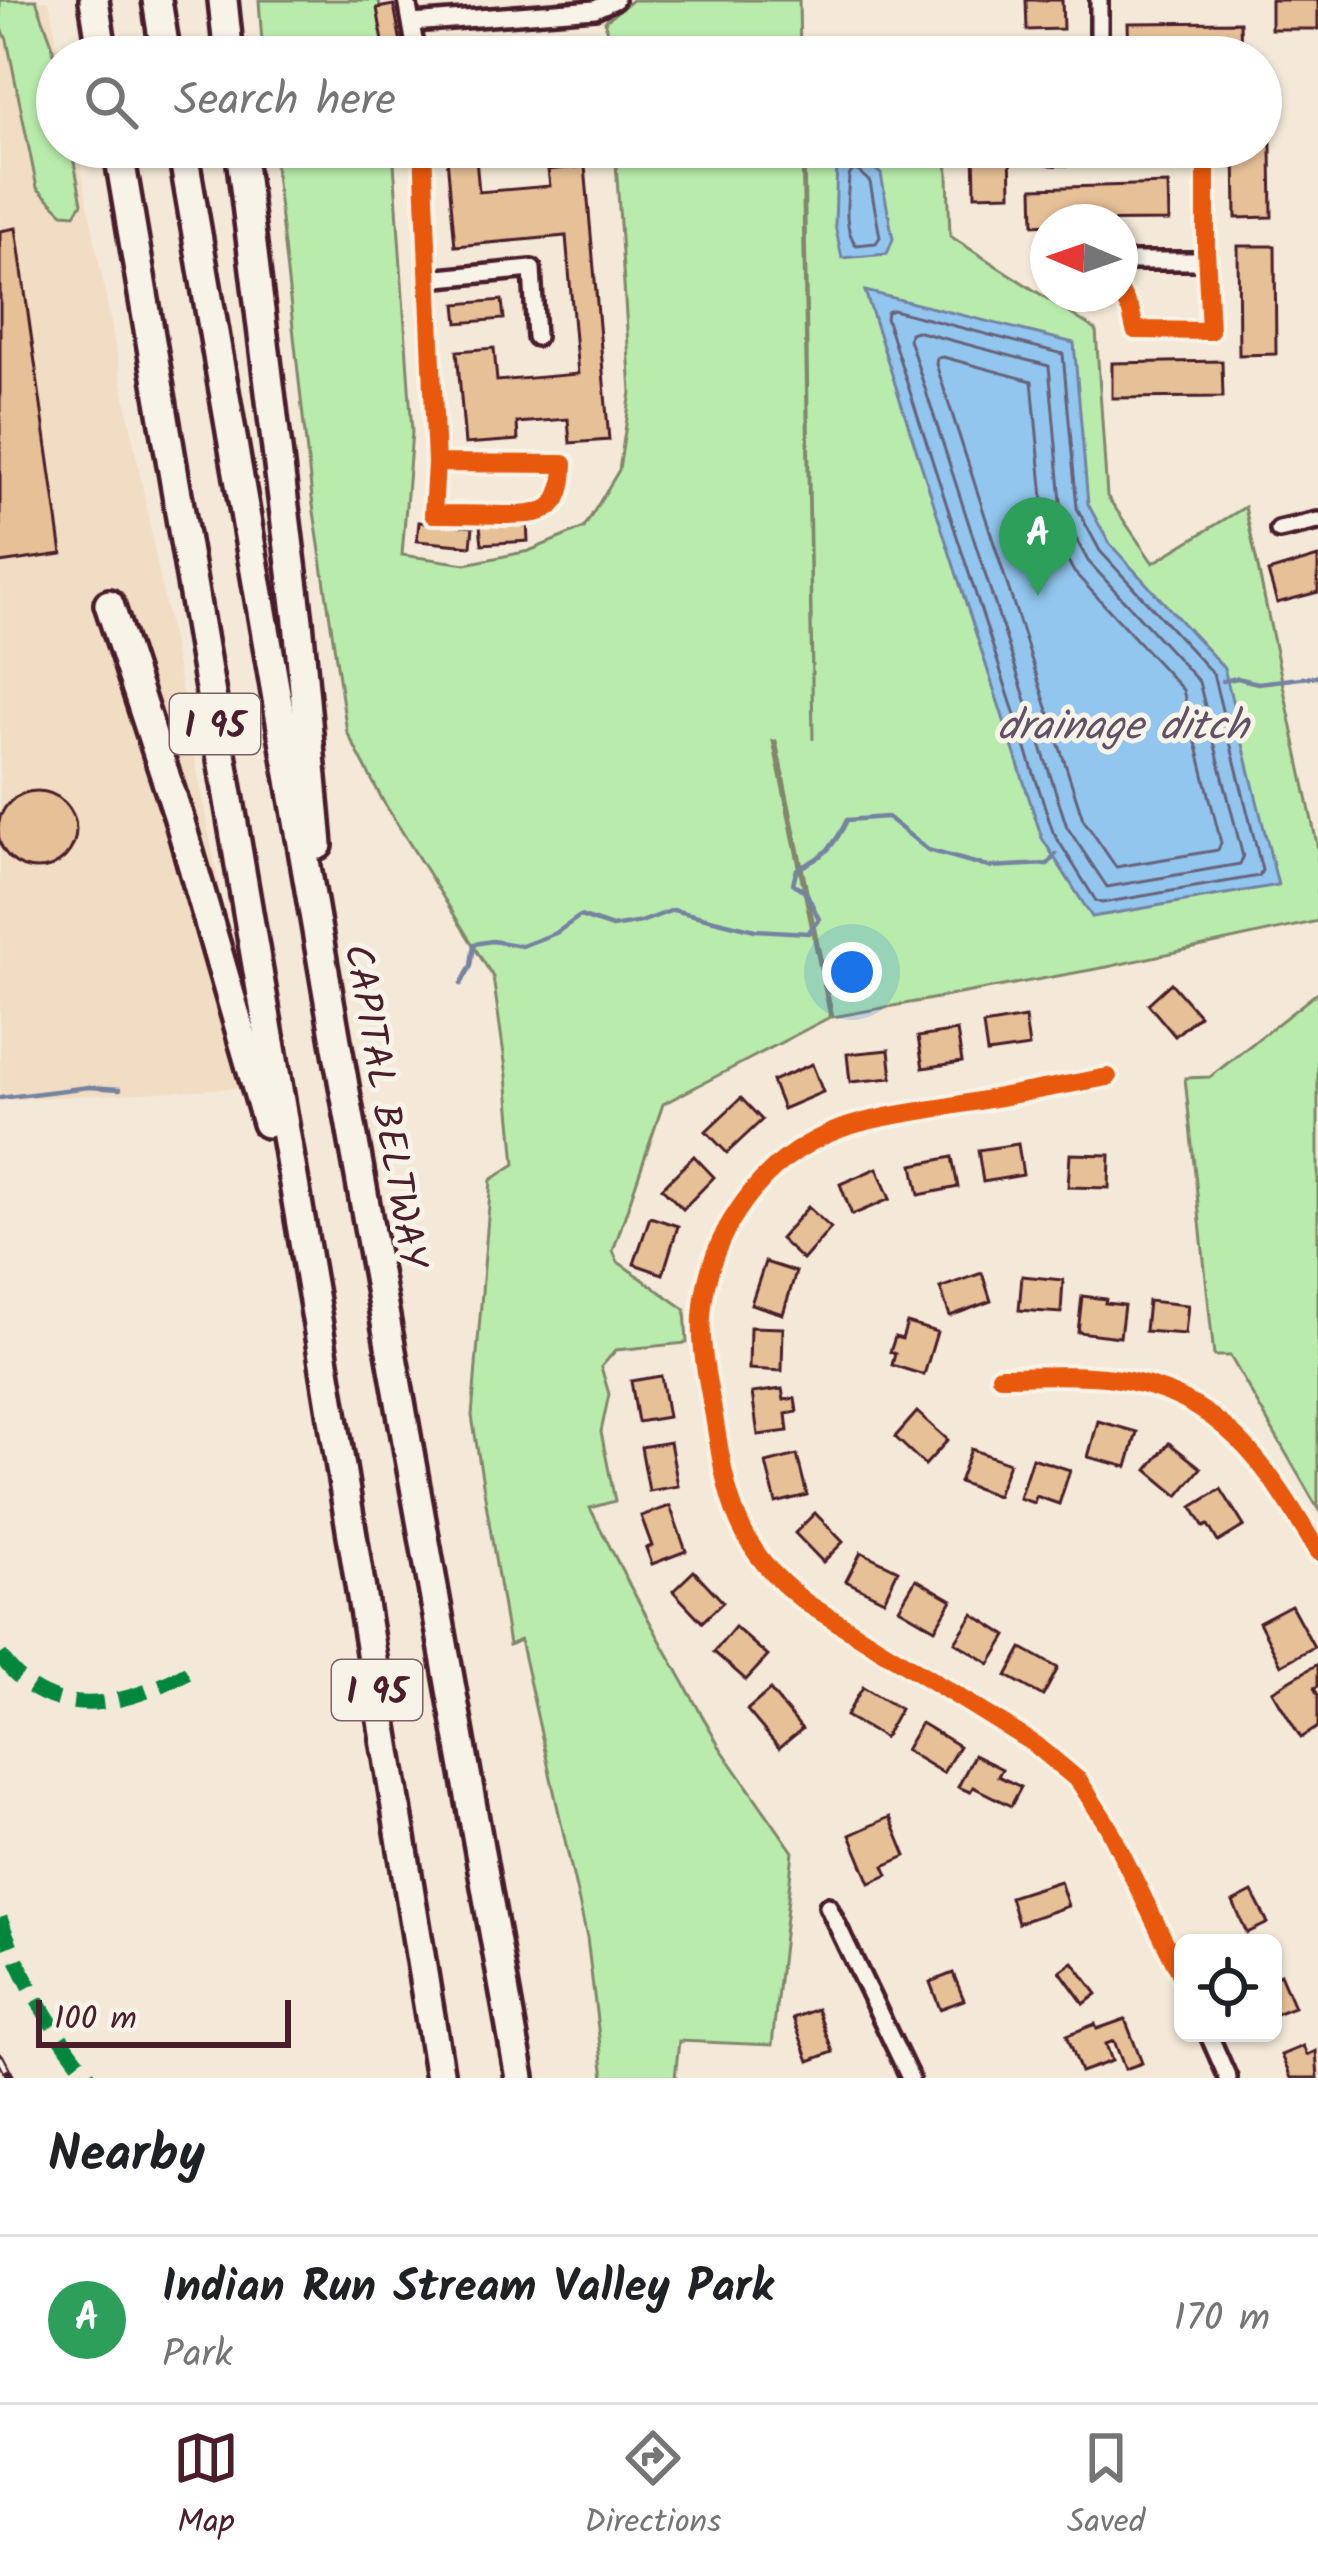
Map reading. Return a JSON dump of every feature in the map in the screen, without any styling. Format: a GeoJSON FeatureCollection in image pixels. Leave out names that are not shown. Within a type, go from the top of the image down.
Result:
{"type":"FeatureCollection","features":[{"type":"Feature","properties":{"kind":"highway"},"geometry":{"type":"LineString","coordinates":[[94,0],[100,36]]}},
{"type":"Feature","properties":{"kind":"highway"},"geometry":{"type":"LineString","coordinates":[[157,0],[163,36]]}},
{"type":"Feature","properties":{"kind":"highway"},"geometry":{"type":"LineString","coordinates":[[223,0],[227,36]]}},
{"type":"Feature","properties":{"kind":"highway","name":"I 95"},"geometry":{"type":"LineString","coordinates":[[122,168],[440,2078]]}},
{"type":"Feature","properties":{"kind":"highway","name":"CAPITAL BELTWAY"},"geometry":{"type":"LineString","coordinates":[[186,168],[520,2078]]}},
{"type":"Feature","properties":{"kind":"highway"},"geometry":{"type":"LineString","coordinates":[[243,168],[298,621],[336,1040]]}},
{"type":"Feature","properties":{"kind":"highway"},"geometry":{"type":"LineString","coordinates":[[109,604],[229,985],[314,1301]]}},
{"type":"Feature","properties":{"kind":"street"},"geometry":{"type":"LineString","coordinates":[[407,0],[414,36]]}},
{"type":"Feature","properties":{"kind":"street"},"geometry":{"type":"LineString","coordinates":[[412,23],[595,9],[615,0]]}},
{"type":"Feature","properties":{"kind":"street"},"geometry":{"type":"LineString","coordinates":[[1099,0],[1099,36]]}},
{"type":"Feature","properties":{"kind":"street"},"geometry":{"type":"LineString","coordinates":[[424,168],[436,463],[433,514],[538,515],[554,504],[564,486],[564,464],[436,463]]}},
{"type":"Feature","properties":{"kind":"street"},"geometry":{"type":"LineString","coordinates":[[1131,312],[1135,330],[1210,331],[1206,168]]}},
{"type":"Feature","properties":{"kind":"street"},"geometry":{"type":"LineString","coordinates":[[1138,262],[1206,261]]}},
{"type":"Feature","properties":{"kind":"street"},"geometry":{"type":"LineString","coordinates":[[428,279],[532,269],[536,337]]}},
{"type":"Feature","properties":{"kind":"street"},"geometry":{"type":"LineString","coordinates":[[1279,530],[1318,520]]}},
{"type":"Feature","properties":{"kind":"street"},"geometry":{"type":"LineString","coordinates":[[1108,1077],[860,1123],[797,1151],[749,1194],[721,1240],[706,1289],[702,1340],[725,1487],[740,1527],[763,1562],[808,1604],[1036,1745],[1079,1781],[1108,1826],[1174,1961]]}},
{"type":"Feature","properties":{"kind":"street"},"geometry":{"type":"LineString","coordinates":[[1000,1376],[1109,1378],[1156,1388],[1198,1408],[1255,1454],[1318,1552]]}},
{"type":"Feature","properties":{"kind":"street"},"geometry":{"type":"LineString","coordinates":[[828,1906],[910,2078]]}},
{"type":"Feature","properties":{"kind":"street"},"geometry":{"type":"LineString","coordinates":[[1212,2042],[1228,2078]]}},
{"type":"Feature","properties":{"kind":"shaded area"},"geometry":{"type":"Polygon","coordinates":[[[0,0],[49,0],[56,36],[36,36],[36,168],[81,168],[258,1087],[0,1100],[0,0]]]}},
{"type":"Feature","properties":{"kind":"green space"},"geometry":{"type":"Polygon","coordinates":[[[0,0],[36,0],[49,36],[36,36],[36,168],[75,168],[82,203],[75,214],[63,213],[37,188],[0,24],[0,0]]]}},
{"type":"Feature","properties":{"kind":"green space"},"geometry":{"type":"Polygon","coordinates":[[[259,0],[379,0],[383,36],[262,36],[259,0]]]}},
{"type":"Feature","properties":{"kind":"green space"},"geometry":{"type":"Polygon","coordinates":[[[632,0],[799,0],[800,36],[607,36],[605,21],[632,0]]]}},
{"type":"Feature","properties":{"kind":"green space"},"geometry":{"type":"Polygon","coordinates":[[[275,168],[394,168],[412,432],[402,555],[466,564],[529,551],[584,528],[619,470],[631,392],[616,168],[802,168],[813,740],[804,168],[948,168],[950,236],[1030,288],[1030,312],[1068,312],[1096,330],[1107,496],[1153,563],[1245,507],[1318,849],[1318,921],[1107,967],[833,1017],[773,741],[830,1017],[663,1104],[613,1251],[618,1262],[685,1309],[687,1343],[616,1350],[601,1367],[609,1394],[601,1432],[615,1501],[590,1508],[719,1746],[793,1852],[772,2045],[679,2041],[675,2078],[604,2078],[587,1938],[520,1640],[509,1645],[472,1416],[491,1180],[515,1164],[493,977],[383,801],[347,732],[312,498],[275,168]]]}},
{"type":"Feature","properties":{"kind":"green space"},"geometry":{"type":"Polygon","coordinates":[[[1318,992],[1318,1509],[1230,1356],[1214,1356],[1185,1078],[1210,1077],[1318,992]]]}},
{"type":"Feature","properties":{"kind":"water"},"geometry":{"type":"Polygon","coordinates":[[[837,168],[874,168],[881,174],[893,239],[887,254],[842,258],[835,225],[837,168]]]}},
{"type":"Feature","properties":{"kind":"water","name":"drainage ditch"},"geometry":{"type":"Polygon","coordinates":[[[865,291],[1074,343],[1088,504],[1109,543],[1224,668],[1278,885],[1092,917],[1042,838],[865,291]]]}},
{"type":"Feature","properties":{"kind":"building"},"geometry":{"type":"Polygon","coordinates":[[[1026,0],[1062,0],[1063,29],[1027,30],[1026,0]]]}},
{"type":"Feature","properties":{"kind":"building"},"geometry":{"type":"Polygon","coordinates":[[[1271,0],[1318,0],[1318,29],[1271,29],[1271,0]]]}},
{"type":"Feature","properties":{"kind":"building"},"geometry":{"type":"Polygon","coordinates":[[[394,5],[400,36],[382,36],[377,8],[394,5]]]}},
{"type":"Feature","properties":{"kind":"building"},"geometry":{"type":"Polygon","coordinates":[[[1240,22],[1240,36],[1128,36],[1128,23],[1240,22]]]}},
{"type":"Feature","properties":{"kind":"building"},"geometry":{"type":"Polygon","coordinates":[[[448,168],[477,168],[479,192],[550,186],[548,170],[585,168],[609,440],[570,443],[568,419],[517,423],[518,440],[465,444],[457,351],[494,348],[497,381],[578,374],[566,236],[455,246],[448,168]]]}},
{"type":"Feature","properties":{"kind":"building"},"geometry":{"type":"Polygon","coordinates":[[[974,168],[1010,168],[1011,194],[975,195],[974,168]]]}},
{"type":"Feature","properties":{"kind":"building"},"geometry":{"type":"Polygon","coordinates":[[[1235,168],[1271,168],[1272,217],[1236,218],[1235,168]]]}},
{"type":"Feature","properties":{"kind":"building"},"geometry":{"type":"Polygon","coordinates":[[[1168,184],[1169,221],[1138,221],[1138,204],[1033,204],[1033,188],[1168,184]]]}},
{"type":"Feature","properties":{"kind":"building"},"geometry":{"type":"Polygon","coordinates":[[[16,228],[62,554],[0,563],[0,231],[16,228]]]}},
{"type":"Feature","properties":{"kind":"building"},"geometry":{"type":"Polygon","coordinates":[[[1238,246],[1275,246],[1276,354],[1239,355],[1238,246]]]}},
{"type":"Feature","properties":{"kind":"building"},"geometry":{"type":"Polygon","coordinates":[[[502,300],[504,319],[458,323],[456,304],[502,300]]]}},
{"type":"Feature","properties":{"kind":"building"},"geometry":{"type":"Polygon","coordinates":[[[1222,361],[1223,397],[1112,398],[1112,363],[1222,361]]]}},
{"type":"Feature","properties":{"kind":"building"},"geometry":{"type":"Polygon","coordinates":[[[419,522],[473,527],[471,546],[417,541],[419,522]]]}},
{"type":"Feature","properties":{"kind":"building"},"geometry":{"type":"Polygon","coordinates":[[[527,522],[528,541],[482,544],[480,525],[527,522]]]}},
{"type":"Feature","properties":{"kind":"building"},"geometry":{"type":"Polygon","coordinates":[[[1318,557],[1318,592],[1277,603],[1268,572],[1318,557]]]}},
{"type":"Feature","properties":{"kind":"building"},"geometry":{"type":"Polygon","coordinates":[[[22,794],[52,794],[73,815],[73,845],[52,866],[22,866],[1,845],[1,815],[22,794]]]}},
{"type":"Feature","properties":{"kind":"building"},"geometry":{"type":"Polygon","coordinates":[[[1171,983],[1199,1015],[1175,1036],[1148,1004],[1171,983]]]}},
{"type":"Feature","properties":{"kind":"building"},"geometry":{"type":"Polygon","coordinates":[[[1025,1018],[1029,1047],[987,1053],[983,1025],[1025,1018]]]}},
{"type":"Feature","properties":{"kind":"building"},"geometry":{"type":"Polygon","coordinates":[[[957,1031],[962,1062],[923,1068],[918,1037],[957,1031]]]}},
{"type":"Feature","properties":{"kind":"building"},"geometry":{"type":"Polygon","coordinates":[[[889,1050],[892,1078],[850,1082],[847,1054],[889,1050]]]}},
{"type":"Feature","properties":{"kind":"building"},"geometry":{"type":"Polygon","coordinates":[[[812,1064],[823,1092],[783,1109],[772,1081],[812,1064]]]}},
{"type":"Feature","properties":{"kind":"building"},"geometry":{"type":"Polygon","coordinates":[[[741,1098],[762,1120],[727,1153],[706,1131],[741,1098]]]}},
{"type":"Feature","properties":{"kind":"building"},"geometry":{"type":"Polygon","coordinates":[[[1018,1144],[1023,1175],[983,1182],[978,1150],[1018,1144]]]}},
{"type":"Feature","properties":{"kind":"building"},"geometry":{"type":"Polygon","coordinates":[[[1070,1154],[1110,1155],[1109,1188],[1068,1187],[1070,1154]]]}},
{"type":"Feature","properties":{"kind":"building"},"geometry":{"type":"Polygon","coordinates":[[[694,1156],[714,1177],[683,1209],[662,1188],[694,1156]]]}},
{"type":"Feature","properties":{"kind":"building"},"geometry":{"type":"Polygon","coordinates":[[[952,1157],[958,1187],[919,1195],[913,1165],[952,1157]]]}},
{"type":"Feature","properties":{"kind":"building"},"geometry":{"type":"Polygon","coordinates":[[[877,1168],[890,1199],[852,1215],[840,1184],[877,1168]]]}},
{"type":"Feature","properties":{"kind":"building"},"geometry":{"type":"Polygon","coordinates":[[[808,1207],[831,1228],[803,1260],[780,1239],[808,1207]]]}},
{"type":"Feature","properties":{"kind":"building"},"geometry":{"type":"Polygon","coordinates":[[[650,1217],[678,1226],[663,1274],[634,1264],[650,1217]]]}},
{"type":"Feature","properties":{"kind":"building"},"geometry":{"type":"Polygon","coordinates":[[[765,1262],[796,1272],[783,1314],[751,1304],[765,1262]]]}},
{"type":"Feature","properties":{"kind":"building"},"geometry":{"type":"Polygon","coordinates":[[[982,1273],[991,1301],[950,1316],[940,1288],[982,1273]]]}},
{"type":"Feature","properties":{"kind":"building"},"geometry":{"type":"Polygon","coordinates":[[[1022,1276],[1063,1280],[1061,1313],[1019,1310],[1022,1276]]]}},
{"type":"Feature","properties":{"kind":"building"},"geometry":{"type":"Polygon","coordinates":[[[1082,1296],[1124,1305],[1120,1337],[1078,1332],[1082,1296]]]}},
{"type":"Feature","properties":{"kind":"building"},"geometry":{"type":"Polygon","coordinates":[[[1148,1301],[1188,1305],[1185,1334],[1145,1331],[1148,1301]]]}},
{"type":"Feature","properties":{"kind":"building"},"geometry":{"type":"Polygon","coordinates":[[[907,1323],[937,1332],[924,1375],[892,1365],[895,1337],[902,1339],[907,1323]]]}},
{"type":"Feature","properties":{"kind":"building"},"geometry":{"type":"Polygon","coordinates":[[[750,1327],[783,1328],[782,1371],[749,1369],[750,1327]]]}},
{"type":"Feature","properties":{"kind":"building"},"geometry":{"type":"Polygon","coordinates":[[[661,1376],[668,1417],[638,1422],[631,1381],[661,1376]]]}},
{"type":"Feature","properties":{"kind":"building"},"geometry":{"type":"Polygon","coordinates":[[[782,1389],[784,1400],[795,1398],[797,1412],[786,1414],[788,1431],[758,1435],[752,1393],[782,1389]]]}},
{"type":"Feature","properties":{"kind":"building"},"geometry":{"type":"Polygon","coordinates":[[[917,1412],[948,1440],[925,1465],[895,1437],[917,1412]]]}},
{"type":"Feature","properties":{"kind":"building"},"geometry":{"type":"Polygon","coordinates":[[[1098,1421],[1137,1432],[1127,1467],[1088,1457],[1098,1421]]]}},
{"type":"Feature","properties":{"kind":"building"},"geometry":{"type":"Polygon","coordinates":[[[670,1442],[678,1486],[649,1491],[641,1447],[670,1442]]]}},
{"type":"Feature","properties":{"kind":"building"},"geometry":{"type":"Polygon","coordinates":[[[1169,1443],[1201,1468],[1178,1496],[1147,1470],[1169,1443]]]}},
{"type":"Feature","properties":{"kind":"building"},"geometry":{"type":"Polygon","coordinates":[[[971,1449],[1009,1463],[997,1496],[959,1482],[971,1449]]]}},
{"type":"Feature","properties":{"kind":"building"},"geometry":{"type":"Polygon","coordinates":[[[797,1455],[807,1495],[776,1503],[766,1463],[797,1455]]]}},
{"type":"Feature","properties":{"kind":"building"},"geometry":{"type":"Polygon","coordinates":[[[1032,1458],[1070,1470],[1059,1504],[1036,1496],[1034,1503],[1019,1498],[1032,1458]]]}},
{"type":"Feature","properties":{"kind":"building"},"geometry":{"type":"Polygon","coordinates":[[[1221,1489],[1244,1526],[1218,1542],[1192,1507],[1221,1489]]]}},
{"type":"Feature","properties":{"kind":"building"},"geometry":{"type":"Polygon","coordinates":[[[670,1506],[686,1551],[652,1564],[646,1548],[652,1546],[641,1516],[670,1506]]]}},
{"type":"Feature","properties":{"kind":"building"},"geometry":{"type":"Polygon","coordinates":[[[815,1513],[843,1542],[823,1562],[795,1533],[815,1513]]]}},
{"type":"Feature","properties":{"kind":"building"},"geometry":{"type":"Polygon","coordinates":[[[861,1552],[898,1570],[884,1600],[846,1581],[861,1552]]]}},
{"type":"Feature","properties":{"kind":"building"},"geometry":{"type":"Polygon","coordinates":[[[694,1571],[723,1602],[702,1622],[673,1591],[694,1571]]]}},
{"type":"Feature","properties":{"kind":"building"},"geometry":{"type":"Polygon","coordinates":[[[916,1579],[952,1600],[935,1629],[899,1608],[916,1579]]]}},
{"type":"Feature","properties":{"kind":"building"},"geometry":{"type":"Polygon","coordinates":[[[1291,1605],[1314,1647],[1281,1665],[1259,1622],[1291,1605]]]}},
{"type":"Feature","properties":{"kind":"building"},"geometry":{"type":"Polygon","coordinates":[[[973,1614],[1007,1636],[990,1664],[955,1642],[973,1614]]]}},
{"type":"Feature","properties":{"kind":"building"},"geometry":{"type":"Polygon","coordinates":[[[735,1627],[768,1656],[746,1680],[714,1652],[735,1627]]]}},
{"type":"Feature","properties":{"kind":"building"},"geometry":{"type":"Polygon","coordinates":[[[1022,1648],[1058,1668],[1043,1696],[1007,1676],[1022,1648]]]}},
{"type":"Feature","properties":{"kind":"building"},"geometry":{"type":"Polygon","coordinates":[[[1318,1664],[1318,1686],[1314,1688],[1318,1727],[1301,1738],[1272,1691],[1318,1664]]]}},
{"type":"Feature","properties":{"kind":"building"},"geometry":{"type":"Polygon","coordinates":[[[863,1687],[900,1709],[884,1738],[846,1716],[863,1687]]]}},
{"type":"Feature","properties":{"kind":"building"},"geometry":{"type":"Polygon","coordinates":[[[770,1690],[802,1729],[779,1748],[747,1710],[770,1690]]]}},
{"type":"Feature","properties":{"kind":"building"},"geometry":{"type":"Polygon","coordinates":[[[921,1723],[959,1746],[943,1773],[905,1750],[921,1723]]]}},
{"type":"Feature","properties":{"kind":"building"},"geometry":{"type":"Polygon","coordinates":[[[974,1755],[1002,1769],[998,1776],[1021,1787],[1011,1806],[973,1787],[970,1792],[958,1787],[974,1755]]]}},
{"type":"Feature","properties":{"kind":"building"},"geometry":{"type":"Polygon","coordinates":[[[890,1817],[906,1856],[884,1866],[888,1875],[870,1883],[850,1835],[890,1817]]]}},
{"type":"Feature","properties":{"kind":"building"},"geometry":{"type":"Polygon","coordinates":[[[1060,1881],[1068,1906],[1018,1923],[1010,1897],[1060,1881]]]}},
{"type":"Feature","properties":{"kind":"building"},"geometry":{"type":"Polygon","coordinates":[[[1252,1892],[1268,1923],[1247,1933],[1233,1902],[1252,1892]]]}},
{"type":"Feature","properties":{"kind":"building"},"geometry":{"type":"Polygon","coordinates":[[[1073,1962],[1097,1994],[1084,2004],[1060,1971],[1073,1962]]]}},
{"type":"Feature","properties":{"kind":"building"},"geometry":{"type":"Polygon","coordinates":[[[953,1973],[964,2000],[940,2009],[930,1982],[953,1973]]]}},
{"type":"Feature","properties":{"kind":"building"},"geometry":{"type":"Polygon","coordinates":[[[1282,1979],[1294,2007],[1282,2012],[1282,1979]]]}},
{"type":"Feature","properties":{"kind":"building"},"geometry":{"type":"Polygon","coordinates":[[[817,2009],[833,2052],[809,2061],[793,2018],[817,2009]]]}},
{"type":"Feature","properties":{"kind":"building"},"geometry":{"type":"Polygon","coordinates":[[[1125,2019],[1142,2063],[1125,2069],[1114,2041],[1106,2044],[1112,2061],[1081,2072],[1067,2035],[1125,2019]]]}},
{"type":"Feature","properties":{"kind":"building"},"geometry":{"type":"Polygon","coordinates":[[[1303,2046],[1307,2055],[1316,2051],[1318,2078],[1291,2078],[1281,2055],[1303,2046]]]}},
{"type":"Feature","properties":{"kind":"waterway"},"geometry":{"type":"LineString","coordinates":[[1223,681],[1237,678],[1258,683],[1318,676]]}},
{"type":"Feature","properties":{"kind":"waterway"},"geometry":{"type":"LineString","coordinates":[[461,984],[471,966],[474,944],[492,941],[522,946],[556,933],[580,916],[612,927],[673,910],[755,930],[808,933],[819,919],[807,894],[793,883],[797,869],[827,850],[847,820],[887,817],[928,850],[989,867],[1048,864],[1056,854]]}},
{"type":"Feature","properties":{"kind":"waterway"},"geometry":{"type":"LineString","coordinates":[[0,1098],[89,1087],[120,1089]]}},
{"type":"Feature","properties":{"kind":"railway"},"geometry":{"type":"LineString","coordinates":[[0,2057],[11,2078]]}},
{"type":"Feature","properties":{"kind":"marked path"},"geometry":{"type":"LineString","coordinates":[[0,1655],[20,1678],[42,1693],[92,1703],[144,1692],[195,1668]]}},
{"type":"Feature","properties":{"kind":"marked path"},"geometry":{"type":"LineString","coordinates":[[0,1918],[38,2002],[91,2078]]}},
{"type":"Feature","properties":{"kind":"cycle path"},"geometry":{"type":"LineString","coordinates":[[424,168],[436,463]]}},
{"type":"Feature","properties":{"kind":"cycle path"},"geometry":{"type":"LineString","coordinates":[[1131,312],[1135,330],[1210,331],[1206,168]]}},
{"type":"Feature","properties":{"kind":"cycle path"},"geometry":{"type":"LineString","coordinates":[[436,463],[564,464],[563,480],[555,502],[540,512],[433,514],[436,463]]}},
{"type":"Feature","properties":{"kind":"cycle path"},"geometry":{"type":"LineString","coordinates":[[1108,1077],[883,1118],[840,1129],[786,1158],[763,1179],[727,1228],[706,1286],[702,1341],[730,1498],[764,1564],[808,1604],[1036,1745],[1079,1781],[1108,1826],[1174,1961]]}},
{"type":"Feature","properties":{"kind":"cycle path"},"geometry":{"type":"LineString","coordinates":[[1000,1376],[1113,1378],[1184,1400],[1237,1438],[1280,1490],[1318,1552]]}},
{"type":"Feature","properties":{"kind":"place","name":"Indian Run Stream Valley Park"},"geometry":{"type":"Point","coordinates":[1038,596]}}]}
